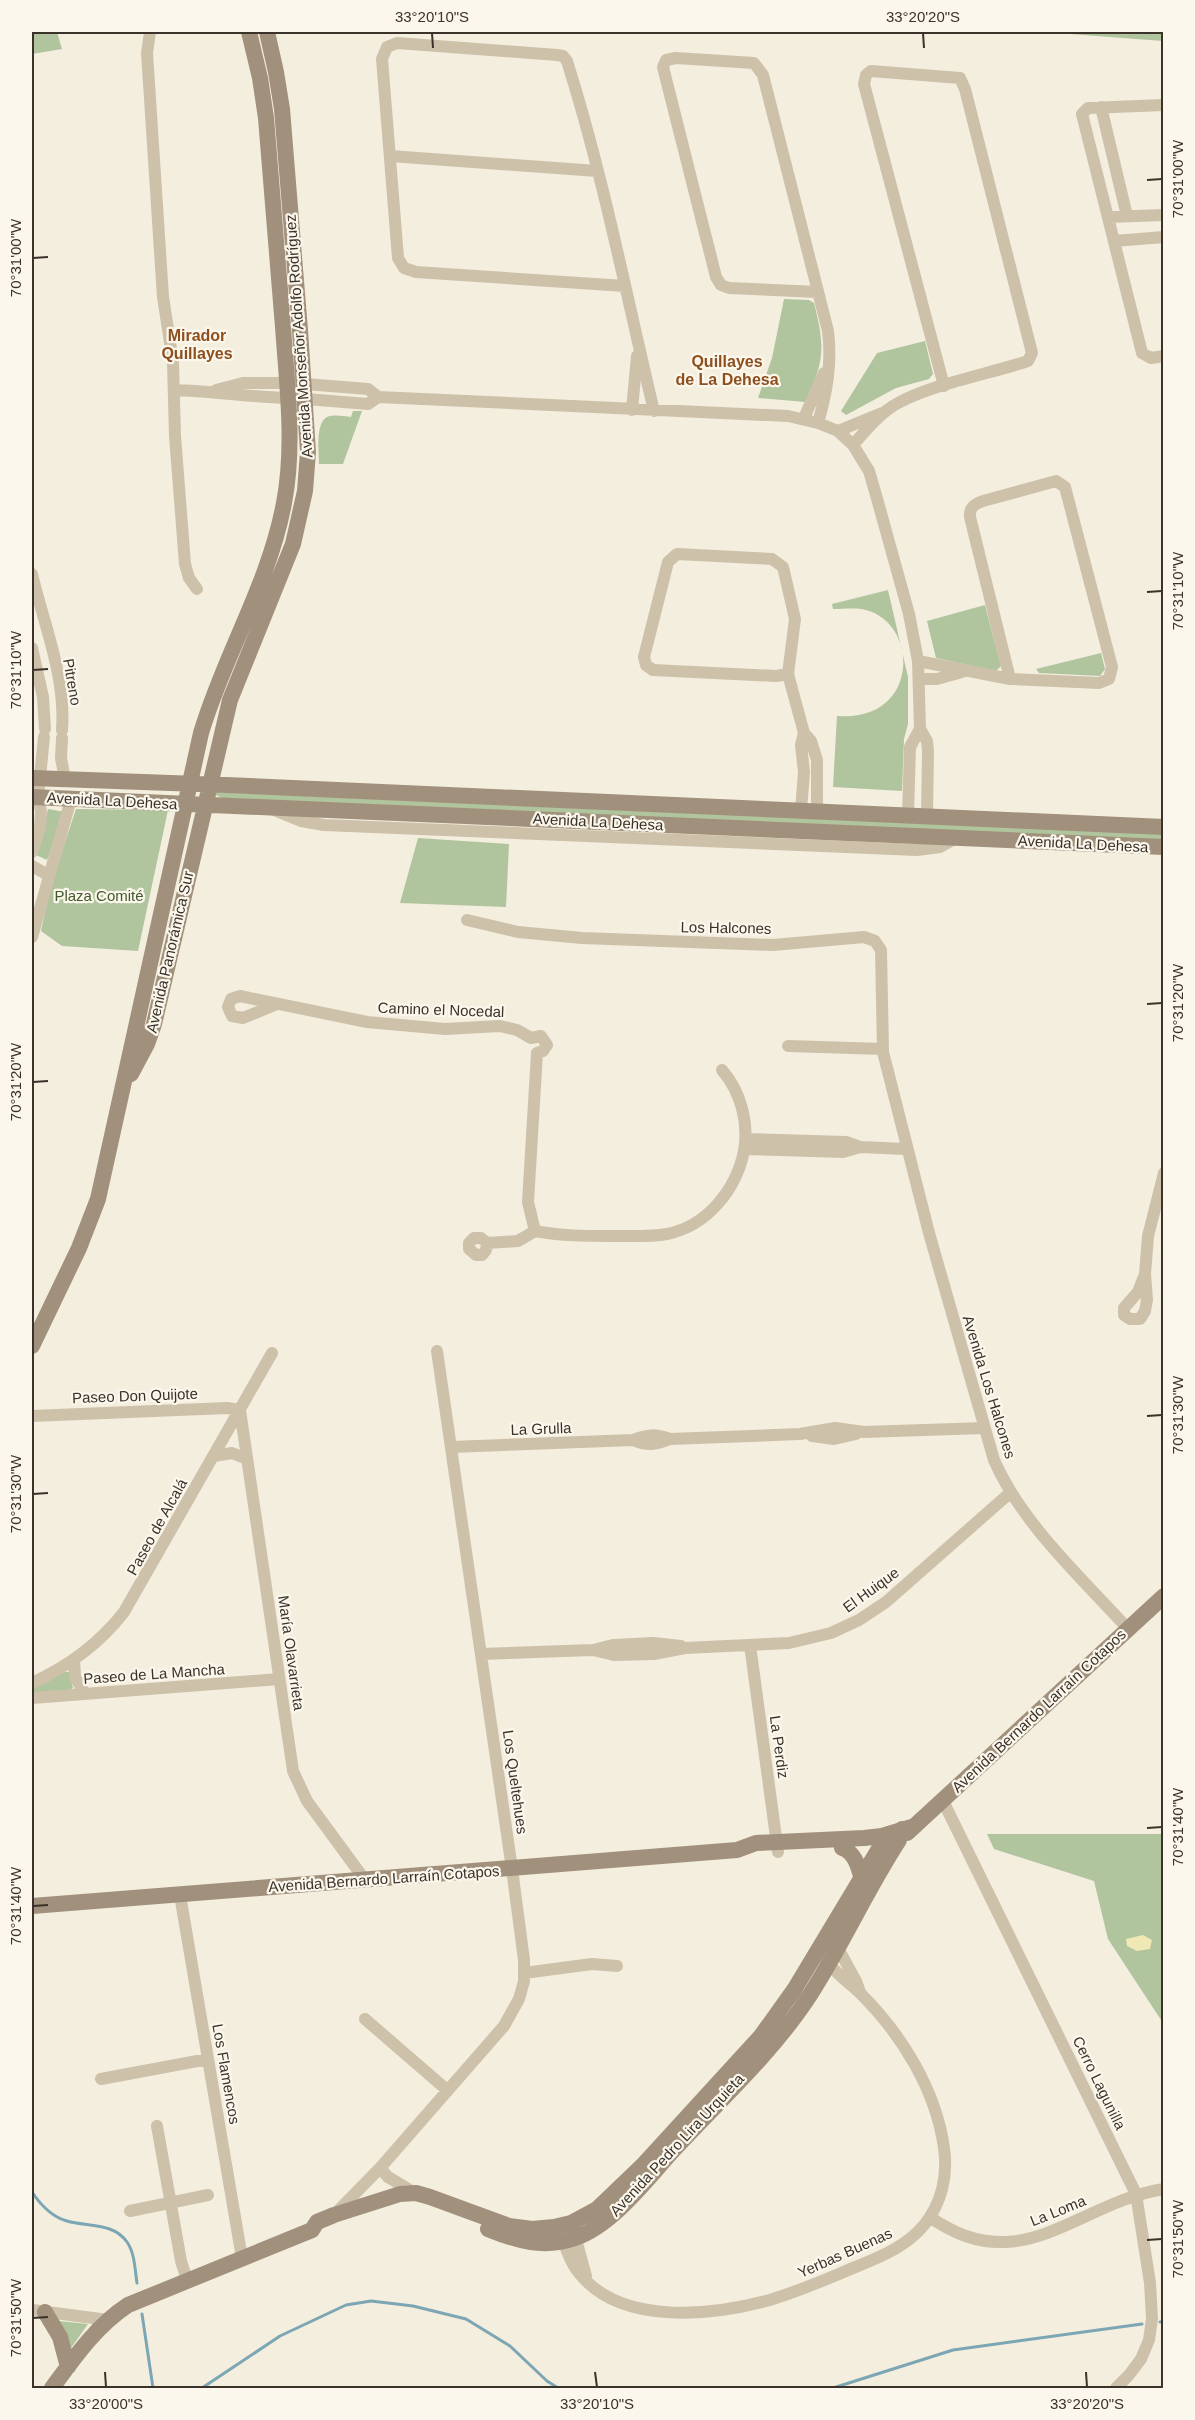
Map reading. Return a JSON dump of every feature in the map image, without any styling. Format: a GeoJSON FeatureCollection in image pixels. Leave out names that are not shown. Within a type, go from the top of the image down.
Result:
{"type":"FeatureCollection","features":[{"type":"Feature","properties":{"kind":"street"},"geometry":{"type":"LineString","coordinates":[[150,32],[146,48],[163,297],[173,362],[175,436],[185,564],[189,578],[197,589]]}},
{"type":"Feature","properties":{"kind":"street","name":"Avenida Monseñor Adolfo Rodríguez"},"geometry":{"type":"LineString","coordinates":[[185,804],[209,707],[260,585],[280,524],[290,456],[283,331],[266,118],[260,78],[249,32]]}},
{"type":"Feature","properties":{"kind":"street","name":"Avenida Monseñor Adolfo Rodríguez"},"geometry":{"type":"LineString","coordinates":[[204,805],[230,700],[297,531],[305,491],[308,452],[305,392],[282,109],[267,32]]}},
{"type":"Feature","properties":{"kind":"street"},"geometry":{"type":"LineString","coordinates":[[625,286],[416,273],[407,270],[398,258],[382,59],[387,47],[397,43],[563,56],[568,64],[597,171],[625,286],[654,411]]}},
{"type":"Feature","properties":{"kind":"street"},"geometry":{"type":"LineString","coordinates":[[818,292],[729,288],[721,285],[717,277],[663,67],[666,60],[675,58],[754,63],[763,75],[828,331],[831,355],[818,423]]}},
{"type":"Feature","properties":{"kind":"street"},"geometry":{"type":"LineString","coordinates":[[837,431],[885,412],[904,400],[1028,361],[1032,348],[965,89],[960,78],[871,71],[866,75],[864,84],[944,386]]}},
{"type":"Feature","properties":{"kind":"street"},"geometry":{"type":"LineString","coordinates":[[1164,105],[1101,107],[1085,110],[1083,117],[1142,352],[1151,357],[1164,356]]}},
{"type":"Feature","properties":{"kind":"street"},"geometry":{"type":"LineString","coordinates":[[1101,107],[1127,216]]}},
{"type":"Feature","properties":{"kind":"street"},"geometry":{"type":"LineString","coordinates":[[390,156],[597,171]]}},
{"type":"Feature","properties":{"kind":"street"},"geometry":{"type":"LineString","coordinates":[[1109,217],[1164,215]]}},
{"type":"Feature","properties":{"kind":"street"},"geometry":{"type":"LineString","coordinates":[[1114,241],[1164,237]]}},
{"type":"Feature","properties":{"kind":"street"},"geometry":{"type":"LineString","coordinates":[[283,331],[290,327],[300,330]]}},
{"type":"Feature","properties":{"kind":"street"},"geometry":{"type":"LineString","coordinates":[[632,410],[638,346]]}},
{"type":"Feature","properties":{"kind":"street"},"geometry":{"type":"LineString","coordinates":[[804,418],[831,355]]}},
{"type":"Feature","properties":{"kind":"street"},"geometry":{"type":"LineString","coordinates":[[174,390],[215,391],[243,383],[287,391]]}},
{"type":"Feature","properties":{"kind":"street"},"geometry":{"type":"LineString","coordinates":[[305,392],[368,404],[378,397],[804,418],[837,431],[854,445],[869,471],[909,614],[918,661],[920,729],[927,743],[927,816]]}},
{"type":"Feature","properties":{"kind":"street"},"geometry":{"type":"LineString","coordinates":[[854,445],[885,412]]}},
{"type":"Feature","properties":{"kind":"street"},"geometry":{"type":"LineString","coordinates":[[290,456],[300,459],[308,452]]}},
{"type":"Feature","properties":{"kind":"street"},"geometry":{"type":"LineString","coordinates":[[918,661],[1010,679],[1103,682],[1109,679],[1112,673],[1065,487],[1056,481],[983,501],[974,505],[970,510],[1010,679]]}},
{"type":"Feature","properties":{"kind":"street"},"geometry":{"type":"LineString","coordinates":[[280,524],[290,523],[297,531]]}},
{"type":"Feature","properties":{"kind":"street"},"geometry":{"type":"LineString","coordinates":[[788,674],[776,676],[653,670],[646,665],[644,657],[671,557],[677,554],[772,559],[781,564],[793,602],[795,619],[788,674],[804,734],[811,741],[814,750],[818,773],[809,811]]}},
{"type":"Feature","properties":{"kind":"street","name":"Pitreno"},"geometry":{"type":"LineString","coordinates":[[32,574],[61,691],[61,758],[65,780]]}},
{"type":"Feature","properties":{"kind":"street"},"geometry":{"type":"LineString","coordinates":[[32,643],[38,637],[48,639]]}},
{"type":"Feature","properties":{"kind":"street","name":"Pitreno"},"geometry":{"type":"LineString","coordinates":[[32,648],[43,697],[44,733],[35,779],[35,797],[41,811],[40,828],[32,852]]}},
{"type":"Feature","properties":{"kind":"street"},"geometry":{"type":"LineString","coordinates":[[919,679],[937,679],[963,671]]}},
{"type":"Feature","properties":{"kind":"street"},"geometry":{"type":"LineString","coordinates":[[908,815],[911,744],[920,729]]}},
{"type":"Feature","properties":{"kind":"street"},"geometry":{"type":"LineString","coordinates":[[804,734],[801,745],[809,811]]}},
{"type":"Feature","properties":{"kind":"street"},"geometry":{"type":"LineString","coordinates":[[909,775],[919,771],[927,774]]}},
{"type":"Feature","properties":{"kind":"street"},"geometry":{"type":"LineString","coordinates":[[804,772],[818,773]]}},
{"type":"Feature","properties":{"kind":"street","name":"Avenida La Dehesa"},"geometry":{"type":"LineString","coordinates":[[35,779],[209,784],[1164,827]]}},
{"type":"Feature","properties":{"kind":"street","name":"Avenida La Dehesa"},"geometry":{"type":"LineString","coordinates":[[35,797],[267,807],[383,820],[956,838],[1164,847]]}},
{"type":"Feature","properties":{"kind":"street"},"geometry":{"type":"LineString","coordinates":[[32,937],[71,799]]}},
{"type":"Feature","properties":{"kind":"street","name":"Avenida Panorámica Sur"},"geometry":{"type":"LineString","coordinates":[[32,1346],[89,1224],[105,1172],[185,804]]}},
{"type":"Feature","properties":{"kind":"street","name":"Avenida Panorámica Sur"},"geometry":{"type":"LineString","coordinates":[[122,1093],[152,1030],[204,805]]}},
{"type":"Feature","properties":{"kind":"street"},"geometry":{"type":"LineString","coordinates":[[32,866],[48,876]]}},
{"type":"Feature","properties":{"kind":"street","name":"Los Halcones"},"geometry":{"type":"LineString","coordinates":[[467,920],[518,932],[582,938],[773,945],[864,937],[875,941],[881,950],[883,1049],[906,1149]]}},
{"type":"Feature","properties":{"kind":"street","name":"Camino el Nocedal"},"geometry":{"type":"LineString","coordinates":[[277,1004],[368,1022],[410,1027],[459,1029],[500,1026],[517,1030],[531,1038],[529,1047],[537,1053],[528,1202],[535,1231]]}},
{"type":"Feature","properties":{"kind":"street"},"geometry":{"type":"LineString","coordinates":[[788,1046],[883,1049]]}},
{"type":"Feature","properties":{"kind":"street"},"geometry":{"type":"LineString","coordinates":[[487,1243],[518,1241],[535,1231],[562,1237],[666,1234],[698,1221],[723,1198],[735,1178],[745,1144],[744,1120],[739,1100],[730,1079],[722,1070]]}},
{"type":"Feature","properties":{"kind":"street"},"geometry":{"type":"LineString","coordinates":[[745,1144],[843,1152],[860,1147],[906,1149]]}},
{"type":"Feature","properties":{"kind":"street","name":"Avenida Los Halcones"},"geometry":{"type":"LineString","coordinates":[[906,1149],[994,1460],[1011,1492],[1030,1520],[1128,1629]]}},
{"type":"Feature","properties":{"kind":"street"},"geometry":{"type":"LineString","coordinates":[[1145,1274],[1151,1216],[1164,1173]]}},
{"type":"Feature","properties":{"kind":"street","name":"Los Queltehues"},"geometry":{"type":"LineString","coordinates":[[334,2215],[380,2168],[510,2017],[519,1998],[524,1973],[512,1869],[437,1351]]}},
{"type":"Feature","properties":{"kind":"street","name":"Paseo de Alcalá"},"geometry":{"type":"LineString","coordinates":[[32,1683],[74,1659],[111,1627],[132,1600],[272,1353]]}},
{"type":"Feature","properties":{"kind":"street","name":"Paseo Don Quijote"},"geometry":{"type":"LineString","coordinates":[[32,1415],[227,1408],[240,1410]]}},
{"type":"Feature","properties":{"kind":"street","name":"María Olavarrieta"},"geometry":{"type":"LineString","coordinates":[[240,1410],[291,1761],[297,1782],[307,1801],[365,1880]]}},
{"type":"Feature","properties":{"kind":"street","name":"La Grulla"},"geometry":{"type":"LineString","coordinates":[[451,1447],[633,1440],[646,1445],[656,1445],[670,1439],[800,1434],[835,1428],[864,1432],[984,1428]]}},
{"type":"Feature","properties":{"kind":"street"},"geometry":{"type":"LineString","coordinates":[[214,1456],[232,1453],[248,1459]]}},
{"type":"Feature","properties":{"kind":"street","name":"El Huique"},"geometry":{"type":"LineString","coordinates":[[481,1654],[593,1650],[613,1645],[654,1643],[685,1648],[801,1642],[831,1633],[860,1620],[886,1602],[1011,1492]]}},
{"type":"Feature","properties":{"kind":"street","name":"Avenida Bernardo Larraín Cotapos"},"geometry":{"type":"LineString","coordinates":[[777,1847],[880,1847],[905,1832],[943,1801],[1164,1596]]}},
{"type":"Feature","properties":{"kind":"street","name":"La Perdiz"},"geometry":{"type":"LineString","coordinates":[[750,1645],[777,1847]]}},
{"type":"Feature","properties":{"kind":"street"},"geometry":{"type":"LineString","coordinates":[[74,1659],[75,1677],[85,1694]]}},
{"type":"Feature","properties":{"kind":"street","name":"Paseo de La Mancha"},"geometry":{"type":"LineString","coordinates":[[32,1698],[279,1679]]}},
{"type":"Feature","properties":{"kind":"street","name":"Cerro Lagunilla"},"geometry":{"type":"LineString","coordinates":[[943,1801],[1136,2194],[1150,2283],[1152,2319],[1149,2340],[1141,2359],[1116,2388]]}},
{"type":"Feature","properties":{"kind":"street","name":"Avenida Bernardo Larraín Cotapos"},"geometry":{"type":"LineString","coordinates":[[32,1905],[737,1850],[758,1854],[777,1847],[905,1832]]}},
{"type":"Feature","properties":{"kind":"street","name":"Avenida Pedro Lira Urquieta"},"geometry":{"type":"LineString","coordinates":[[823,1958],[838,1948],[905,1832]]}},
{"type":"Feature","properties":{"kind":"street","name":"Avenida Pedro Lira Urquieta"},"geometry":{"type":"LineString","coordinates":[[52,2388],[108,2320],[128,2305],[312,2230],[321,2232],[384,2206],[412,2201],[425,2203],[512,2239],[543,2244],[567,2232],[606,2202],[741,2061],[823,1958],[861,1876],[880,1847]]}},
{"type":"Feature","properties":{"kind":"street"},"geometry":{"type":"LineString","coordinates":[[842,1848],[852,1856],[861,1876]]}},
{"type":"Feature","properties":{"kind":"street","name":"Los Flamencos"},"geometry":{"type":"LineString","coordinates":[[180,1895],[242,2258]]}},
{"type":"Feature","properties":{"kind":"street","name":"Yerbas Buenas"},"geometry":{"type":"LineString","coordinates":[[838,1948],[860,1993]]}},
{"type":"Feature","properties":{"kind":"street","name":"Yerbas Buenas"},"geometry":{"type":"LineString","coordinates":[[567,2232],[575,2268],[591,2285],[607,2297],[622,2304],[657,2310],[695,2312],[749,2305],[801,2289],[885,2254],[909,2240],[930,2217],[940,2195],[944,2176],[944,2147],[936,2117],[921,2078],[901,2042],[860,1993],[823,1958]]}},
{"type":"Feature","properties":{"kind":"street"},"geometry":{"type":"LineString","coordinates":[[524,1973],[592,1964],[617,1966]]}},
{"type":"Feature","properties":{"kind":"street"},"geometry":{"type":"LineString","coordinates":[[365,2019],[447,2090]]}},
{"type":"Feature","properties":{"kind":"street"},"geometry":{"type":"LineString","coordinates":[[101,2079],[208,2059]]}},
{"type":"Feature","properties":{"kind":"street"},"geometry":{"type":"LineString","coordinates":[[158,2126],[181,2260],[187,2280]]}},
{"type":"Feature","properties":{"kind":"street"},"geometry":{"type":"LineString","coordinates":[[380,2168],[397,2184],[416,2193]]}},
{"type":"Feature","properties":{"kind":"street","name":"La Loma"},"geometry":{"type":"LineString","coordinates":[[930,2217],[948,2229],[969,2237],[1012,2241],[1035,2238],[1136,2194],[1164,2189]]}},
{"type":"Feature","properties":{"kind":"street","name":"Avenida Pedro Lira Urquieta"},"geometry":{"type":"LineString","coordinates":[[312,2230],[316,2222],[334,2215],[384,2198],[416,2193],[509,2226],[567,2232]]}},
{"type":"Feature","properties":{"kind":"street"},"geometry":{"type":"LineString","coordinates":[[130,2211],[208,2195]]}},
{"type":"Feature","properties":{"kind":"street"},"geometry":{"type":"LineString","coordinates":[[38,2311],[108,2320]]}},
{"type":"Feature","properties":{"kind":"street"},"geometry":{"type":"LineString","coordinates":[[38,2311],[60,2337],[68,2367]]}},
{"type":"Feature","properties":{"kind":"green space"},"geometry":{"type":"Polygon","coordinates":[[[32,32],[57,32],[62,49],[32,54],[32,32]]]}},
{"type":"Feature","properties":{"kind":"green space"},"geometry":{"type":"Polygon","coordinates":[[[1043,32],[1163,32],[1163,41],[1043,32]]]}},
{"type":"Feature","properties":{"kind":"green space"},"geometry":{"type":"Polygon","coordinates":[[[784,299],[809,300],[814,303],[818,318],[821,343],[820,364],[805,402],[758,398],[772,358],[784,299]]]}},
{"type":"Feature","properties":{"kind":"green space"},"geometry":{"type":"Polygon","coordinates":[[[925,341],[933,374],[929,379],[896,388],[846,415],[841,411],[877,353],[925,341]]]}},
{"type":"Feature","properties":{"kind":"green space"},"geometry":{"type":"Polygon","coordinates":[[[353,411],[362,411],[343,464],[319,464],[318,439],[323,420],[332,416],[351,417],[353,411]]]}},
{"type":"Feature","properties":{"kind":"green space"},"geometry":{"type":"Polygon","coordinates":[[[888,590],[901,647],[894,630],[880,616],[861,609],[833,609],[832,604],[888,590]]]}},
{"type":"Feature","properties":{"kind":"green space"},"geometry":{"type":"Polygon","coordinates":[[[985,605],[1001,666],[996,671],[936,658],[927,621],[985,605]]]}},
{"type":"Feature","properties":{"kind":"green space"},"geometry":{"type":"Polygon","coordinates":[[[902,650],[908,677],[908,724],[904,739],[902,791],[833,787],[837,716],[865,714],[885,704],[898,688],[903,668],[902,650]]]}},
{"type":"Feature","properties":{"kind":"green space"},"geometry":{"type":"Polygon","coordinates":[[[1101,653],[1105,669],[1100,676],[1039,673],[1036,669],[1101,653]]]}},
{"type":"Feature","properties":{"kind":"green space"},"geometry":{"type":"Polygon","coordinates":[[[216,792],[1163,834],[1164,842],[222,798],[216,795],[216,792]]]}},
{"type":"Feature","properties":{"kind":"green space"},"geometry":{"type":"Polygon","coordinates":[[[48,809],[65,812],[47,860],[34,854],[41,841],[48,809]]]}},
{"type":"Feature","properties":{"kind":"green space","name":"Plaza Comité"},"geometry":{"type":"Polygon","coordinates":[[[76,809],[168,810],[138,951],[62,946],[41,931],[51,884],[76,809]]]}},
{"type":"Feature","properties":{"kind":"green space"},"geometry":{"type":"Polygon","coordinates":[[[418,838],[509,844],[506,907],[400,903],[418,838]]]}},
{"type":"Feature","properties":{"kind":"green space"},"geometry":{"type":"Polygon","coordinates":[[[69,1672],[73,1688],[32,1693],[32,1687],[69,1672]]]}},
{"type":"Feature","properties":{"kind":"green space"},"geometry":{"type":"Polygon","coordinates":[[[987,1834],[1163,1834],[1163,2023],[1108,1939],[1094,1881],[994,1849],[987,1834]]]}},
{"type":"Feature","properties":{"kind":"green space"},"geometry":{"type":"Polygon","coordinates":[[[59,2321],[88,2324],[71,2348],[59,2321]]]}},
{"type":"Feature","properties":{"kind":"sand"},"geometry":{"type":"Polygon","coordinates":[[[1143,1935],[1152,1940],[1150,1949],[1137,1951],[1127,1946],[1126,1939],[1143,1935]]]}},
{"type":"Feature","properties":{"kind":"waterway"},"geometry":{"type":"LineString","coordinates":[[32,2192],[47,2209],[62,2219],[107,2228],[121,2236],[132,2251],[137,2283]]}},
{"type":"Feature","properties":{"kind":"waterway"},"geometry":{"type":"LineString","coordinates":[[202,2388],[280,2336],[346,2305],[371,2301],[413,2306],[466,2319],[510,2346],[547,2381],[558,2388]]}},
{"type":"Feature","properties":{"kind":"waterway"},"geometry":{"type":"LineString","coordinates":[[142,2314],[153,2388]]}},
{"type":"Feature","properties":{"kind":"waterway"},"geometry":{"type":"LineString","coordinates":[[1160,2322],[1164,2321]]}},
{"type":"Feature","properties":{"kind":"waterway"},"geometry":{"type":"LineString","coordinates":[[833,2388],[953,2350],[1142,2324]]}},
{"type":"Feature","properties":{"kind":"district","name":"Mirador Quillayes"},"geometry":{"type":"Point","coordinates":[197,344]}},
{"type":"Feature","properties":{"kind":"district","name":"Quillayes de La Dehesa"},"geometry":{"type":"Point","coordinates":[727,370]}}]}
